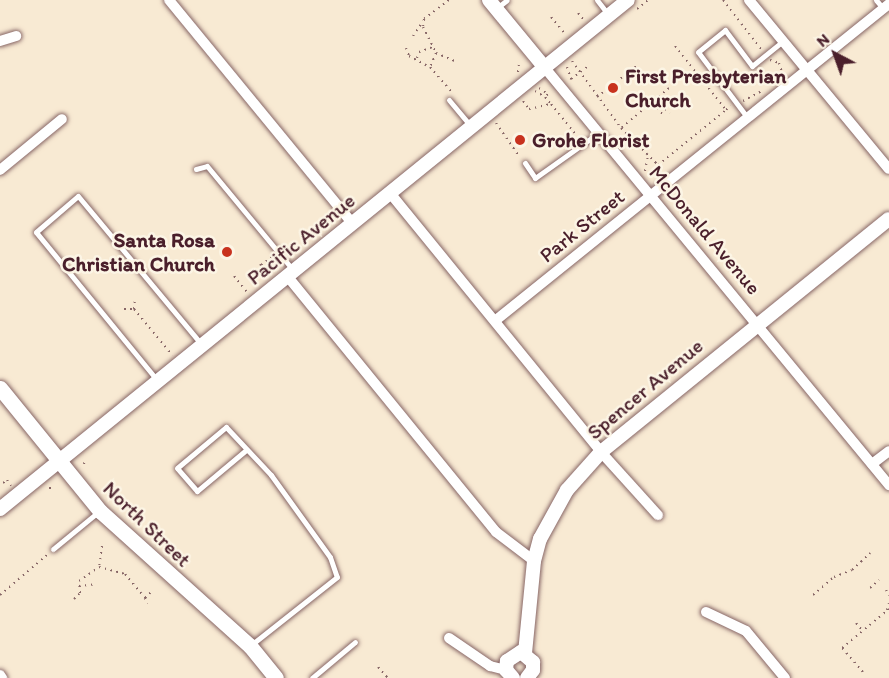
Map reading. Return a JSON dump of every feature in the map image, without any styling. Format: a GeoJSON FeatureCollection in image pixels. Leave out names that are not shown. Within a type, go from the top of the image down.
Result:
{"type":"FeatureCollection","features":[{"type":"Feature","properties":{"kind":"main road","name":"North Street"},"geometry":{"type":"LineString","coordinates":[[0,388],[100,511],[250,646],[276,678]]}},
{"type":"Feature","properties":{"kind":"street"},"geometry":{"type":"LineString","coordinates":[[169,0],[354,224]]}},
{"type":"Feature","properties":{"kind":"street"},"geometry":{"type":"LineString","coordinates":[[749,0],[889,169]]}},
{"type":"Feature","properties":{"kind":"street","name":"McDonald Avenue"},"geometry":{"type":"LineString","coordinates":[[498,3],[544,68],[597,134],[889,485]]}},
{"type":"Feature","properties":{"kind":"street","name":"Park Street"},"geometry":{"type":"LineString","coordinates":[[496,320],[883,4]]}},
{"type":"Feature","properties":{"kind":"street","name":"Pacific Avenue"},"geometry":{"type":"LineString","coordinates":[[0,509],[609,15],[629,7]]}},
{"type":"Feature","properties":{"kind":"street"},"geometry":{"type":"LineString","coordinates":[[0,41],[16,36]]}},
{"type":"Feature","properties":{"kind":"street"},"geometry":{"type":"LineString","coordinates":[[0,170],[62,119]]}},
{"type":"Feature","properties":{"kind":"street"},"geometry":{"type":"LineString","coordinates":[[390,193],[496,320],[601,452],[658,515]]}},
{"type":"Feature","properties":{"kind":"street","name":"Spencer Avenue"},"geometry":{"type":"LineString","coordinates":[[525,653],[534,561],[540,539],[567,490],[601,452],[889,219]]}},
{"type":"Feature","properties":{"kind":"street"},"geometry":{"type":"LineString","coordinates":[[291,274],[496,532],[534,561]]}},
{"type":"Feature","properties":{"kind":"street"},"geometry":{"type":"LineString","coordinates":[[872,464],[889,451]]}},
{"type":"Feature","properties":{"kind":"street"},"geometry":{"type":"LineString","coordinates":[[706,612],[746,631],[785,678]]}},
{"type":"Feature","properties":{"kind":"street"},"geometry":{"type":"LineString","coordinates":[[449,638],[490,666],[510,676],[512,654],[525,653],[533,662],[531,677]]}},
{"type":"Feature","properties":{"kind":"lane"},"geometry":{"type":"LineString","coordinates":[[597,0],[609,15]]}},
{"type":"Feature","properties":{"kind":"lane"},"geometry":{"type":"LineString","coordinates":[[747,117],[698,52],[725,30],[752,66],[782,42]]}},
{"type":"Feature","properties":{"kind":"lane"},"geometry":{"type":"LineString","coordinates":[[449,100],[471,127]]}},
{"type":"Feature","properties":{"kind":"lane"},"geometry":{"type":"LineString","coordinates":[[525,163],[535,178],[597,134]]}},
{"type":"Feature","properties":{"kind":"lane"},"geometry":{"type":"LineString","coordinates":[[196,169],[207,166],[291,274]]}},
{"type":"Feature","properties":{"kind":"lane"},"geometry":{"type":"LineString","coordinates":[[158,381],[36,232],[78,196],[202,346]]}},
{"type":"Feature","properties":{"kind":"lane"},"geometry":{"type":"LineString","coordinates":[[246,450],[197,491],[177,468],[226,427],[271,475],[330,556],[337,577],[250,646]]}},
{"type":"Feature","properties":{"kind":"lane"},"geometry":{"type":"LineString","coordinates":[[53,549],[100,511]]}},
{"type":"Feature","properties":{"kind":"lane"},"geometry":{"type":"LineString","coordinates":[[312,678],[355,642]]}},
{"type":"Feature","properties":{"kind":"path"},"geometry":{"type":"LineString","coordinates":[[413,36],[424,19],[449,0]]}},
{"type":"Feature","properties":{"kind":"path"},"geometry":{"type":"LineString","coordinates":[[629,7],[648,0]]}},
{"type":"Feature","properties":{"kind":"path"},"geometry":{"type":"LineString","coordinates":[[723,0],[766,54],[784,69],[776,82]]}},
{"type":"Feature","properties":{"kind":"path"},"geometry":{"type":"LineString","coordinates":[[578,13],[584,20]]}},
{"type":"Feature","properties":{"kind":"path"},"geometry":{"type":"LineString","coordinates":[[551,17],[566,35]]}},
{"type":"Feature","properties":{"kind":"path"},"geometry":{"type":"LineString","coordinates":[[424,19],[427,37],[436,53],[455,61]]}},
{"type":"Feature","properties":{"kind":"path"},"geometry":{"type":"LineString","coordinates":[[433,46],[419,52],[417,58],[419,64],[430,67],[453,89],[449,100]]}},
{"type":"Feature","properties":{"kind":"path"},"geometry":{"type":"LineString","coordinates":[[675,46],[726,110]]}},
{"type":"Feature","properties":{"kind":"path"},"geometry":{"type":"LineString","coordinates":[[406,48],[409,56],[417,58]]}},
{"type":"Feature","properties":{"kind":"path"},"geometry":{"type":"LineString","coordinates":[[430,67],[436,53]]}},
{"type":"Feature","properties":{"kind":"path"},"geometry":{"type":"LineString","coordinates":[[579,56],[571,63],[621,128],[663,172]]}},
{"type":"Feature","properties":{"kind":"path"},"geometry":{"type":"LineString","coordinates":[[516,75],[519,64]]}},
{"type":"Feature","properties":{"kind":"path"},"geometry":{"type":"LineString","coordinates":[[597,97],[639,64]]}},
{"type":"Feature","properties":{"kind":"path"},"geometry":{"type":"LineString","coordinates":[[565,69],[571,79],[587,67]]}},
{"type":"Feature","properties":{"kind":"path"},"geometry":{"type":"LineString","coordinates":[[516,106],[540,88],[545,90],[548,94],[545,97],[584,144]]}},
{"type":"Feature","properties":{"kind":"path"},"geometry":{"type":"LineString","coordinates":[[621,128],[669,88]]}},
{"type":"Feature","properties":{"kind":"path"},"geometry":{"type":"LineString","coordinates":[[658,165],[726,110],[768,88]]}},
{"type":"Feature","properties":{"kind":"path"},"geometry":{"type":"LineString","coordinates":[[523,101],[531,109]]}},
{"type":"Feature","properties":{"kind":"path"},"geometry":{"type":"LineString","coordinates":[[655,102],[670,113]]}},
{"type":"Feature","properties":{"kind":"path"},"geometry":{"type":"LineString","coordinates":[[655,102],[663,115]]}},
{"type":"Feature","properties":{"kind":"path"},"geometry":{"type":"LineString","coordinates":[[531,109],[551,104]]}},
{"type":"Feature","properties":{"kind":"path"},"geometry":{"type":"LineString","coordinates":[[530,116],[531,109]]}},
{"type":"Feature","properties":{"kind":"path"},"geometry":{"type":"LineString","coordinates":[[502,118],[495,124],[525,163]]}},
{"type":"Feature","properties":{"kind":"path"},"geometry":{"type":"LineString","coordinates":[[648,155],[644,171],[653,179]]}},
{"type":"Feature","properties":{"kind":"path"},"geometry":{"type":"LineString","coordinates":[[260,264],[269,275]]}},
{"type":"Feature","properties":{"kind":"path"},"geometry":{"type":"LineString","coordinates":[[234,276],[248,293]]}},
{"type":"Feature","properties":{"kind":"path"},"geometry":{"type":"LineString","coordinates":[[135,300],[134,309],[172,355]]}},
{"type":"Feature","properties":{"kind":"path"},"geometry":{"type":"LineString","coordinates":[[124,309],[134,309]]}},
{"type":"Feature","properties":{"kind":"path"},"geometry":{"type":"LineString","coordinates":[[84,464],[85,459]]}},
{"type":"Feature","properties":{"kind":"path"},"geometry":{"type":"LineString","coordinates":[[3,483],[7,480],[11,486]]}},
{"type":"Feature","properties":{"kind":"path"},"geometry":{"type":"LineString","coordinates":[[99,567],[102,546]]}},
{"type":"Feature","properties":{"kind":"path"},"geometry":{"type":"LineString","coordinates":[[0,595],[53,549]]}},
{"type":"Feature","properties":{"kind":"path"},"geometry":{"type":"LineString","coordinates":[[813,595],[834,577],[852,570],[870,553]]}},
{"type":"Feature","properties":{"kind":"path"},"geometry":{"type":"LineString","coordinates":[[74,599],[78,599],[82,578],[99,567],[125,574],[145,598],[147,604]]}},
{"type":"Feature","properties":{"kind":"path"},"geometry":{"type":"LineString","coordinates":[[870,588],[879,580]]}},
{"type":"Feature","properties":{"kind":"path"},"geometry":{"type":"LineString","coordinates":[[79,586],[97,584]]}},
{"type":"Feature","properties":{"kind":"path"},"geometry":{"type":"LineString","coordinates":[[886,590],[889,595]]}},
{"type":"Feature","properties":{"kind":"path"},"geometry":{"type":"LineString","coordinates":[[145,598],[152,591]]}},
{"type":"Feature","properties":{"kind":"path"},"geometry":{"type":"LineString","coordinates":[[863,672],[842,648],[888,610],[889,603]]}},
{"type":"Feature","properties":{"kind":"path"},"geometry":{"type":"LineString","coordinates":[[856,622],[863,631]]}},
{"type":"Feature","properties":{"kind":"path"},"geometry":{"type":"LineString","coordinates":[[378,667],[388,678]]}},
{"type":"Feature","properties":{"kind":"place","name":"First Presbyterian Church"},"geometry":{"type":"Point","coordinates":[613,88]}},
{"type":"Feature","properties":{"kind":"place","name":"Grohe Florist"},"geometry":{"type":"Point","coordinates":[520,140]}},
{"type":"Feature","properties":{"kind":"place","name":"Santa Rosa Christian Church"},"geometry":{"type":"Point","coordinates":[227,252]}}]}
